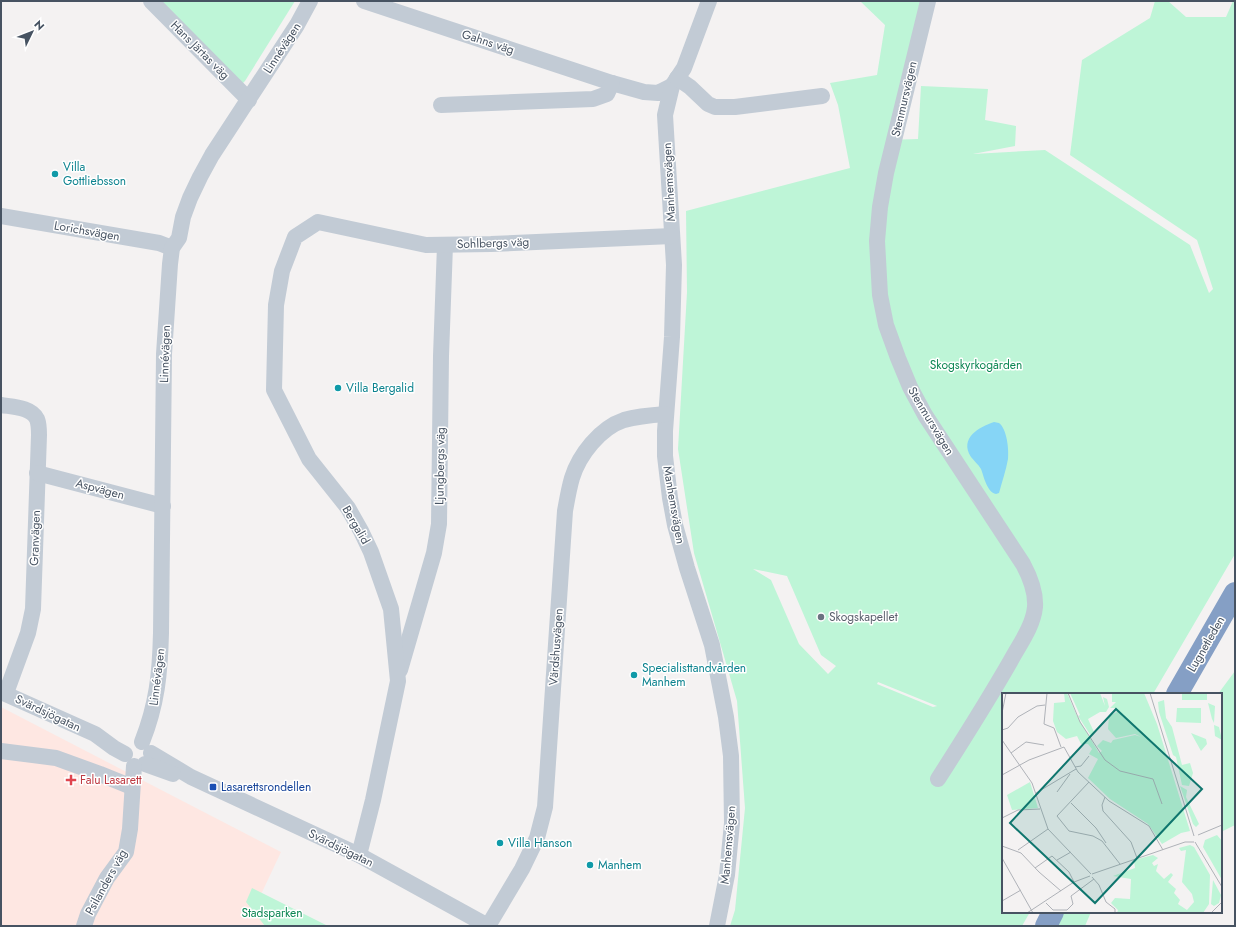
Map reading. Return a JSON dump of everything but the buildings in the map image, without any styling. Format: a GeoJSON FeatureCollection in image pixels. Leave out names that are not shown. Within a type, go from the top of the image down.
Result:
{"type":"FeatureCollection","features":[{"type":"Feature","properties":{"kind":"highway","name":"Lugnetleden"},"geometry":{"type":"LineString","coordinates":[[1179,693],[1235,593]]}},
{"type":"Feature","properties":{"kind":"highway"},"geometry":{"type":"LineString","coordinates":[[1046,926],[1053,913]]}},
{"type":"Feature","properties":{"kind":"street","name":"Hans Järtas väg"},"geometry":{"type":"LineString","coordinates":[[151,1],[248,100]]}},
{"type":"Feature","properties":{"kind":"street","name":"Linnévägen"},"geometry":{"type":"LineString","coordinates":[[138,754],[154,709],[160,666],[164,354],[167,291],[172,248],[179,238],[183,217],[200,177],[297,25],[310,1]]}},
{"type":"Feature","properties":{"kind":"street","name":"Gahns väg"},"geometry":{"type":"LineString","coordinates":[[364,1],[612,83],[644,92],[658,93],[675,82]]}},
{"type":"Feature","properties":{"kind":"street","name":"Manhemsvägen"},"geometry":{"type":"LineString","coordinates":[[709,1],[690,54],[675,82],[665,115],[674,265],[674,307],[666,414],[665,456],[675,525],[687,568],[712,645],[726,717],[731,756],[732,823],[727,875],[717,926]]}},
{"type":"Feature","properties":{"kind":"street","name":"Stenmursvägen"},"geometry":{"type":"LineString","coordinates":[[928,1],[886,172],[878,241],[880,295],[886,325],[910,387],[925,415],[1030,576],[1034,592],[1035,608],[1030,626],[975,723],[938,779]]}},
{"type":"Feature","properties":{"kind":"street"},"geometry":{"type":"LineString","coordinates":[[675,82],[690,87],[708,104],[715,107],[735,107],[822,96]]}},
{"type":"Feature","properties":{"kind":"street"},"geometry":{"type":"LineString","coordinates":[[441,105],[593,99],[607,94],[612,83]]}},
{"type":"Feature","properties":{"kind":"street","name":"Lorichsvägen"},"geometry":{"type":"LineString","coordinates":[[1,216],[158,243],[172,248]]}},
{"type":"Feature","properties":{"kind":"street","name":"Sohlbergs väg"},"geometry":{"type":"LineString","coordinates":[[318,222],[418,244],[445,245],[672,236]]}},
{"type":"Feature","properties":{"kind":"street","name":"Bergalid"},"geometry":{"type":"LineString","coordinates":[[318,222],[295,237],[282,271],[276,305],[274,390],[309,459],[348,508],[372,552],[391,609],[398,681],[373,800],[359,855]]}},
{"type":"Feature","properties":{"kind":"street","name":"Ljungbergs väg"},"geometry":{"type":"LineString","coordinates":[[398,681],[434,553],[439,524],[441,363],[445,245]]}},
{"type":"Feature","properties":{"kind":"street","name":"Granvägen"},"geometry":{"type":"LineString","coordinates":[[1,405],[19,408],[33,414],[37,418],[39,436],[33,609],[28,633],[3,692]]}},
{"type":"Feature","properties":{"kind":"street","name":"Värdshusvägen"},"geometry":{"type":"LineString","coordinates":[[488,926],[522,869],[537,838],[545,807],[565,511],[572,478],[578,464],[589,447],[600,435],[623,421],[642,416],[666,414]]}},
{"type":"Feature","properties":{"kind":"street","name":"Aspvägen"},"geometry":{"type":"LineString","coordinates":[[37,473],[163,506]]}},
{"type":"Feature","properties":{"kind":"street","name":"Svärdsjögatan"},"geometry":{"type":"LineString","coordinates":[[3,692],[95,734],[114,748],[138,754],[191,777],[359,855],[488,926]]}},
{"type":"Feature","properties":{"kind":"street"},"geometry":{"type":"LineString","coordinates":[[1,751],[56,758],[132,787]]}},
{"type":"Feature","properties":{"kind":"street","name":"Psilanders väg"},"geometry":{"type":"LineString","coordinates":[[84,926],[88,914],[107,878],[126,852],[130,829],[132,787],[138,754]]}},
{"type":"Feature","properties":{"kind":"shaded area","name":"Falu Lasarett"},"geometry":{"type":"Polygon","coordinates":[[[1,707],[281,852],[256,905],[273,926],[1,926],[1,707]]]}},
{"type":"Feature","properties":{"kind":"green space"},"geometry":{"type":"Polygon","coordinates":[[[158,1],[295,1],[245,81],[241,85],[158,1]]]}},
{"type":"Feature","properties":{"kind":"green space","name":"Skogskyrkogården"},"geometry":{"type":"Polygon","coordinates":[[[860,1],[922,1],[887,140],[918,139],[921,86],[988,89],[985,120],[1016,126],[1015,146],[973,154],[1045,150],[1190,245],[1209,293],[1213,289],[1197,240],[1070,155],[1082,60],[1150,18],[1155,1],[1168,1],[1186,17],[1226,17],[1233,1],[1235,1],[1235,554],[1154,693],[1002,693],[1002,913],[1029,913],[1022,926],[730,926],[735,910],[745,808],[737,701],[694,553],[678,449],[687,292],[686,211],[850,168],[838,105],[830,83],[877,75],[885,25],[860,1]],[[753,569],[771,580],[799,644],[828,674],[836,666],[821,655],[787,576],[753,569]],[[878,682],[877,684],[933,707],[937,706],[878,682]]]}},
{"type":"Feature","properties":{"kind":"green space"},"geometry":{"type":"Polygon","coordinates":[[[1235,671],[1235,825],[1222,832],[1222,693],[1219,693],[1235,671]]]}},
{"type":"Feature","properties":{"kind":"green space","name":"Stadsparken"},"geometry":{"type":"Polygon","coordinates":[[[252,888],[328,926],[265,926],[246,902],[252,888]]]}},
{"type":"Feature","properties":{"kind":"green space"},"geometry":{"type":"Polygon","coordinates":[[[1062,913],[1091,913],[1085,926],[1056,926],[1062,913]]]}},
{"type":"Feature","properties":{"kind":"water"},"geometry":{"type":"Polygon","coordinates":[[[994,422],[999,423],[1004,430],[1008,450],[1008,459],[1005,472],[999,493],[996,494],[993,493],[988,487],[981,469],[971,457],[967,444],[972,434],[982,427],[994,422]]]}},
{"type":"Feature","properties":{"kind":"place","name":"Villa Gottliebsson"},"geometry":{"type":"Point","coordinates":[55,174]}},
{"type":"Feature","properties":{"kind":"place","name":"Villa Bergalid"},"geometry":{"type":"Point","coordinates":[338,388]}},
{"type":"Feature","properties":{"kind":"place","name":"Skogskapellet"},"geometry":{"type":"Point","coordinates":[821,617]}},
{"type":"Feature","properties":{"kind":"place","name":"Specialisttandvården Manhem"},"geometry":{"type":"Point","coordinates":[634,675]}},
{"type":"Feature","properties":{"kind":"place","name":"Falu Lasarett"},"geometry":{"type":"Point","coordinates":[71,780]}},
{"type":"Feature","properties":{"kind":"place","name":"Lasarettsrondellen"},"geometry":{"type":"Point","coordinates":[213,787]}},
{"type":"Feature","properties":{"kind":"place","name":"Villa Hanson"},"geometry":{"type":"Point","coordinates":[500,843]}},
{"type":"Feature","properties":{"kind":"place","name":"Manhem"},"geometry":{"type":"Point","coordinates":[590,865]}}]}
